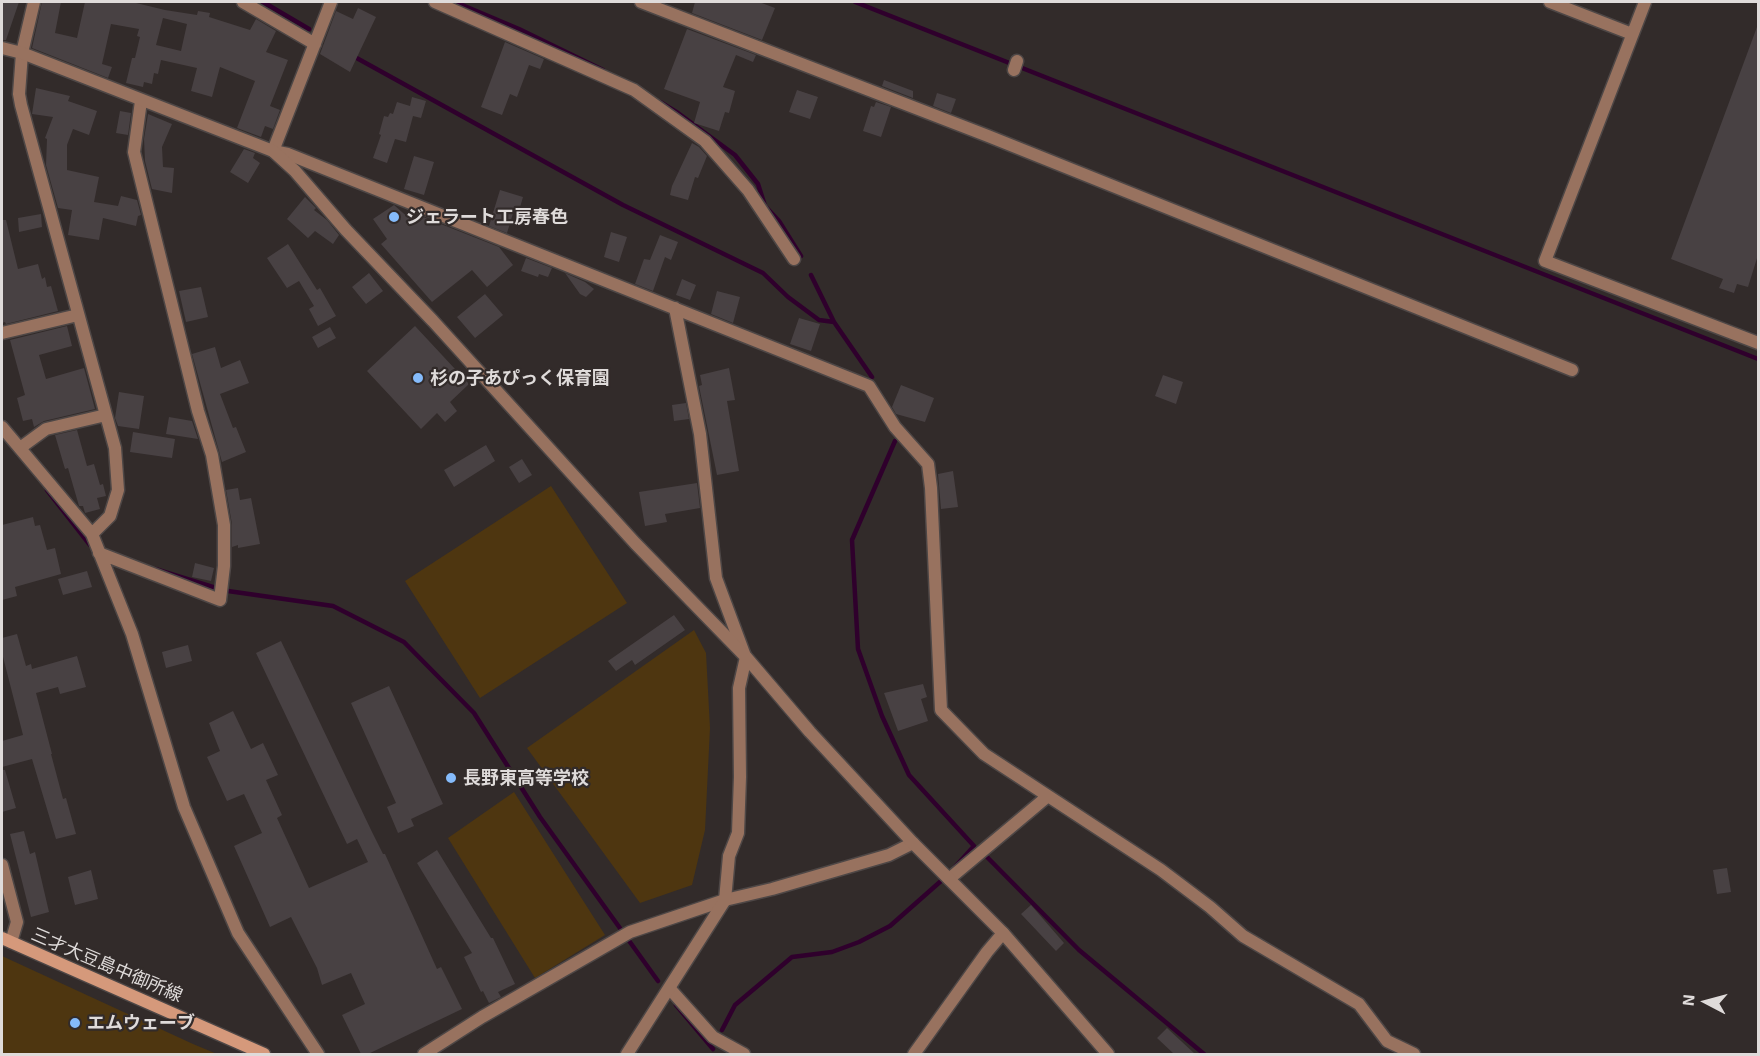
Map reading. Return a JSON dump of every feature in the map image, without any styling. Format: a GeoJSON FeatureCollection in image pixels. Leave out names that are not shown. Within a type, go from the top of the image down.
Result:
{"type":"FeatureCollection","features":[{"type":"Feature","properties":{"kind":"main road","name":"三才大豆島中御所線"},"geometry":{"type":"LineString","coordinates":[[6,940],[264,1054]]}},
{"type":"Feature","properties":{"kind":"street"},"geometry":{"type":"LineString","coordinates":[[34,2],[22,53],[19,94],[115,448],[118,490],[110,516],[92,534]]}},
{"type":"Feature","properties":{"kind":"street"},"geometry":{"type":"LineString","coordinates":[[243,2],[315,44]]}},
{"type":"Feature","properties":{"kind":"street"},"geometry":{"type":"LineString","coordinates":[[273,151],[331,2]]}},
{"type":"Feature","properties":{"kind":"street"},"geometry":{"type":"LineString","coordinates":[[435,2],[634,90],[705,141],[748,190],[794,259]]}},
{"type":"Feature","properties":{"kind":"street"},"geometry":{"type":"LineString","coordinates":[[641,2],[1010,145],[1572,370]]}},
{"type":"Feature","properties":{"kind":"street"},"geometry":{"type":"LineString","coordinates":[[1550,2],[1632,34]]}},
{"type":"Feature","properties":{"kind":"street"},"geometry":{"type":"LineString","coordinates":[[1645,2],[1545,261],[1758,343]]}},
{"type":"Feature","properties":{"kind":"street"},"geometry":{"type":"LineString","coordinates":[[2,48],[22,53],[273,151],[288,154],[869,386],[895,427],[928,464],[942,710],[984,754],[1161,870],[1210,907],[1243,936],[1359,1004],[1387,1041],[1414,1054]]}},
{"type":"Feature","properties":{"kind":"street"},"geometry":{"type":"LineString","coordinates":[[99,553],[219,600],[224,566],[224,525],[212,455],[198,411],[134,152],[141,101]]}},
{"type":"Feature","properties":{"kind":"street"},"geometry":{"type":"LineString","coordinates":[[273,151],[433,321],[635,543],[746,657],[810,732],[913,843],[1003,933],[1108,1054]]}},
{"type":"Feature","properties":{"kind":"street"},"geometry":{"type":"LineString","coordinates":[[627,1054],[724,900],[729,856],[738,833],[739,688],[746,657],[716,578],[700,434],[675,308]]}},
{"type":"Feature","properties":{"kind":"street"},"geometry":{"type":"LineString","coordinates":[[2,333],[78,315]]}},
{"type":"Feature","properties":{"kind":"street"},"geometry":{"type":"LineString","coordinates":[[20,448],[46,429],[106,415]]}},
{"type":"Feature","properties":{"kind":"street"},"geometry":{"type":"LineString","coordinates":[[2,426],[92,534],[132,634],[184,807],[238,933],[318,1054]]}},
{"type":"Feature","properties":{"kind":"street"},"geometry":{"type":"LineString","coordinates":[[949,879],[1048,796]]}},
{"type":"Feature","properties":{"kind":"street"},"geometry":{"type":"LineString","coordinates":[[424,1054],[482,1017],[626,935],[724,900],[889,855],[913,843]]}},
{"type":"Feature","properties":{"kind":"street"},"geometry":{"type":"LineString","coordinates":[[2,865],[17,921],[6,940]]}},
{"type":"Feature","properties":{"kind":"street"},"geometry":{"type":"LineString","coordinates":[[914,1054],[1003,933]]}},
{"type":"Feature","properties":{"kind":"street"},"geometry":{"type":"LineString","coordinates":[[670,989],[713,1037],[744,1054]]}},
{"type":"Feature","properties":{"kind":"shaded area"},"geometry":{"type":"Polygon","coordinates":[[[551,486],[627,603],[480,698],[405,581],[551,486]]]}},
{"type":"Feature","properties":{"kind":"shaded area"},"geometry":{"type":"Polygon","coordinates":[[[694,630],[706,653],[710,728],[705,830],[692,885],[640,903],[527,748],[694,630]]]}},
{"type":"Feature","properties":{"kind":"shaded area"},"geometry":{"type":"Polygon","coordinates":[[[514,792],[605,935],[535,978],[448,838],[514,792]]]}},
{"type":"Feature","properties":{"kind":"shaded area","name":"エムウェーブ"},"geometry":{"type":"Polygon","coordinates":[[[2,956],[193,1044],[217,1054],[2,1054],[2,956]]]}},
{"type":"Feature","properties":{"kind":"building"},"geometry":{"type":"Polygon","coordinates":[[[2,2],[19,2],[6,40],[2,40],[2,2]]]}},
{"type":"Feature","properties":{"kind":"building"},"geometry":{"type":"Polygon","coordinates":[[[42,2],[61,2],[55,33],[77,38],[85,2],[132,2],[197,15],[198,11],[210,13],[209,17],[250,30],[256,19],[276,31],[266,52],[288,60],[270,106],[280,110],[273,129],[265,126],[261,137],[237,128],[255,81],[220,67],[212,97],[191,91],[197,68],[161,60],[158,74],[154,73],[152,84],[144,82],[143,87],[126,83],[132,58],[135,58],[140,37],[137,36],[139,29],[111,24],[102,64],[112,67],[108,78],[32,48],[42,2]],[[163,18],[156,45],[181,51],[187,24],[163,18]]]}},
{"type":"Feature","properties":{"kind":"building"},"geometry":{"type":"Polygon","coordinates":[[[695,2],[759,2],[775,8],[762,40],[692,13],[695,2]]]}},
{"type":"Feature","properties":{"kind":"building"},"geometry":{"type":"Polygon","coordinates":[[[358,8],[376,17],[350,72],[320,54],[336,11],[353,19],[358,8]]]}},
{"type":"Feature","properties":{"kind":"building"},"geometry":{"type":"Polygon","coordinates":[[[1757,27],[1758,255],[1748,287],[1737,284],[1734,293],[1719,288],[1723,279],[1671,259],[1757,27]]]}},
{"type":"Feature","properties":{"kind":"building"},"geometry":{"type":"Polygon","coordinates":[[[687,29],[756,55],[753,62],[736,55],[723,87],[735,91],[729,113],[725,112],[719,131],[694,123],[700,102],[664,89],[687,29]]]}},
{"type":"Feature","properties":{"kind":"building"},"geometry":{"type":"Polygon","coordinates":[[[505,42],[544,59],[540,69],[529,65],[517,97],[510,94],[502,115],[481,107],[505,42]]]}},
{"type":"Feature","properties":{"kind":"building"},"geometry":{"type":"Polygon","coordinates":[[[884,80],[913,91],[913,98],[882,86],[884,80]]]}},
{"type":"Feature","properties":{"kind":"building"},"geometry":{"type":"Polygon","coordinates":[[[36,88],[70,96],[68,101],[97,111],[89,135],[73,129],[67,145],[67,170],[99,177],[94,202],[118,206],[121,196],[137,200],[141,215],[138,216],[136,226],[103,218],[99,240],[68,235],[72,210],[58,208],[46,165],[47,139],[45,138],[53,117],[32,114],[36,88]]]}},
{"type":"Feature","properties":{"kind":"building"},"geometry":{"type":"Polygon","coordinates":[[[797,90],[818,97],[810,119],[789,112],[797,90]]]}},
{"type":"Feature","properties":{"kind":"building"},"geometry":{"type":"Polygon","coordinates":[[[937,93],[956,99],[951,113],[933,106],[937,93]]]}},
{"type":"Feature","properties":{"kind":"building"},"geometry":{"type":"Polygon","coordinates":[[[412,97],[426,101],[421,118],[413,116],[406,142],[395,139],[387,163],[373,158],[381,135],[379,134],[384,116],[388,117],[390,113],[393,114],[397,102],[410,106],[412,97]]]}},
{"type":"Feature","properties":{"kind":"building"},"geometry":{"type":"Polygon","coordinates":[[[876,102],[891,107],[881,137],[863,131],[871,106],[874,107],[876,102]]]}},
{"type":"Feature","properties":{"kind":"building"},"geometry":{"type":"Polygon","coordinates":[[[120,111],[131,113],[128,135],[116,133],[120,111]]]}},
{"type":"Feature","properties":{"kind":"building"},"geometry":{"type":"Polygon","coordinates":[[[148,114],[172,124],[162,147],[163,167],[174,168],[172,193],[152,189],[145,161],[144,139],[148,114]]]}},
{"type":"Feature","properties":{"kind":"building"},"geometry":{"type":"Polygon","coordinates":[[[692,143],[707,156],[698,178],[695,177],[688,200],[670,195],[692,143]]]}},
{"type":"Feature","properties":{"kind":"building"},"geometry":{"type":"Polygon","coordinates":[[[244,149],[255,153],[253,158],[260,163],[248,183],[230,172],[244,149]]]}},
{"type":"Feature","properties":{"kind":"building"},"geometry":{"type":"Polygon","coordinates":[[[414,156],[434,162],[424,195],[404,189],[414,156]]]}},
{"type":"Feature","properties":{"kind":"building"},"geometry":{"type":"Polygon","coordinates":[[[500,190],[523,197],[519,211],[514,210],[507,233],[489,226],[500,190]]]}},
{"type":"Feature","properties":{"kind":"building"},"geometry":{"type":"Polygon","coordinates":[[[305,197],[316,208],[314,210],[327,220],[339,235],[333,244],[315,231],[308,238],[287,219],[305,197]]]}},
{"type":"Feature","properties":{"kind":"building"},"geometry":{"type":"Polygon","coordinates":[[[394,205],[411,220],[418,215],[499,247],[513,265],[487,287],[472,270],[432,302],[381,244],[387,239],[373,219],[394,205]]]}},
{"type":"Feature","properties":{"kind":"building"},"geometry":{"type":"Polygon","coordinates":[[[41,214],[42,227],[19,232],[18,218],[41,214]]]}},
{"type":"Feature","properties":{"kind":"building"},"geometry":{"type":"Polygon","coordinates":[[[2,220],[6,220],[18,269],[38,264],[42,279],[45,277],[47,287],[51,286],[58,311],[6,324],[2,323],[2,220]]]}},
{"type":"Feature","properties":{"kind":"building"},"geometry":{"type":"Polygon","coordinates":[[[611,232],[627,237],[619,262],[604,257],[611,232]]]}},
{"type":"Feature","properties":{"kind":"building"},"geometry":{"type":"Polygon","coordinates":[[[660,235],[678,242],[671,260],[665,257],[653,291],[635,284],[644,259],[650,260],[660,235]]]}},
{"type":"Feature","properties":{"kind":"building"},"geometry":{"type":"Polygon","coordinates":[[[288,244],[317,290],[320,288],[336,316],[318,326],[309,309],[314,306],[299,281],[287,288],[267,258],[288,244]]]}},
{"type":"Feature","properties":{"kind":"building"},"geometry":{"type":"Polygon","coordinates":[[[526,258],[552,268],[548,277],[539,274],[538,277],[521,271],[526,258]]]}},
{"type":"Feature","properties":{"kind":"building"},"geometry":{"type":"Polygon","coordinates":[[[369,273],[383,291],[366,304],[352,287],[369,273]]]}},
{"type":"Feature","properties":{"kind":"building"},"geometry":{"type":"Polygon","coordinates":[[[565,273],[594,289],[586,297],[580,294],[565,273]]]}},
{"type":"Feature","properties":{"kind":"building"},"geometry":{"type":"Polygon","coordinates":[[[682,279],[696,285],[690,300],[676,295],[682,279]]]}},
{"type":"Feature","properties":{"kind":"building"},"geometry":{"type":"Polygon","coordinates":[[[201,287],[208,317],[186,322],[179,291],[201,287]]]}},
{"type":"Feature","properties":{"kind":"building"},"geometry":{"type":"Polygon","coordinates":[[[717,291],[740,297],[733,323],[711,314],[717,291]]]}},
{"type":"Feature","properties":{"kind":"building"},"geometry":{"type":"Polygon","coordinates":[[[485,294],[503,315],[475,338],[457,317],[485,294]]]}},
{"type":"Feature","properties":{"kind":"building"},"geometry":{"type":"Polygon","coordinates":[[[799,318],[820,324],[811,351],[790,344],[799,318]]]}},
{"type":"Feature","properties":{"kind":"building"},"geometry":{"type":"Polygon","coordinates":[[[67,326],[72,346],[39,355],[46,379],[84,368],[95,409],[44,421],[34,427],[32,419],[23,421],[17,398],[25,395],[10,340],[67,326]]]}},
{"type":"Feature","properties":{"kind":"building","name":"杉の子あぴっく保育園"},"geometry":{"type":"Polygon","coordinates":[[[415,326],[469,384],[450,402],[457,411],[445,422],[437,413],[421,429],[367,371],[415,326]]]}},
{"type":"Feature","properties":{"kind":"building"},"geometry":{"type":"Polygon","coordinates":[[[330,327],[336,338],[318,348],[312,337],[330,327]]]}},
{"type":"Feature","properties":{"kind":"building"},"geometry":{"type":"Polygon","coordinates":[[[215,347],[221,368],[240,360],[249,383],[220,394],[233,428],[236,427],[246,452],[222,462],[192,354],[215,347]]]}},
{"type":"Feature","properties":{"kind":"building"},"geometry":{"type":"Polygon","coordinates":[[[729,368],[735,400],[727,401],[739,471],[717,475],[699,386],[702,385],[700,375],[729,368]]]}},
{"type":"Feature","properties":{"kind":"building"},"geometry":{"type":"Polygon","coordinates":[[[1163,375],[1183,382],[1176,404],[1155,396],[1163,375]]]}},
{"type":"Feature","properties":{"kind":"building"},"geometry":{"type":"Polygon","coordinates":[[[901,385],[934,398],[925,422],[896,414],[892,407],[901,385]]]}},
{"type":"Feature","properties":{"kind":"building"},"geometry":{"type":"Polygon","coordinates":[[[119,392],[144,396],[139,429],[118,426],[115,418],[119,392]]]}},
{"type":"Feature","properties":{"kind":"building"},"geometry":{"type":"Polygon","coordinates":[[[686,403],[689,419],[674,421],[672,405],[686,403]]]}},
{"type":"Feature","properties":{"kind":"building"},"geometry":{"type":"Polygon","coordinates":[[[169,417],[192,421],[198,439],[166,434],[169,417]]]}},
{"type":"Feature","properties":{"kind":"building"},"geometry":{"type":"Polygon","coordinates":[[[77,430],[87,466],[94,464],[106,496],[97,498],[100,509],[85,513],[83,506],[79,506],[55,435],[77,430]]]}},
{"type":"Feature","properties":{"kind":"building"},"geometry":{"type":"Polygon","coordinates":[[[133,432],[175,439],[172,458],[130,452],[133,432]]]}},
{"type":"Feature","properties":{"kind":"building"},"geometry":{"type":"Polygon","coordinates":[[[486,445],[495,461],[454,487],[444,470],[486,445]]]}},
{"type":"Feature","properties":{"kind":"building"},"geometry":{"type":"Polygon","coordinates":[[[522,459],[532,475],[519,483],[509,467],[522,459]]]}},
{"type":"Feature","properties":{"kind":"building"},"geometry":{"type":"Polygon","coordinates":[[[953,471],[958,507],[941,509],[938,474],[953,471]]]}},
{"type":"Feature","properties":{"kind":"building"},"geometry":{"type":"Polygon","coordinates":[[[697,483],[700,508],[665,514],[667,522],[645,526],[639,492],[697,483]]]}},
{"type":"Feature","properties":{"kind":"building"},"geometry":{"type":"Polygon","coordinates":[[[238,488],[240,500],[251,498],[260,544],[232,547],[232,524],[226,490],[238,488]]]}},
{"type":"Feature","properties":{"kind":"building"},"geometry":{"type":"Polygon","coordinates":[[[33,517],[35,526],[40,525],[47,550],[55,548],[61,574],[15,587],[17,596],[2,600],[2,525],[33,517]]]}},
{"type":"Feature","properties":{"kind":"building"},"geometry":{"type":"Polygon","coordinates":[[[195,563],[214,568],[211,581],[192,577],[195,563]]]}},
{"type":"Feature","properties":{"kind":"building"},"geometry":{"type":"Polygon","coordinates":[[[87,571],[92,587],[63,595],[58,579],[87,571]]]}},
{"type":"Feature","properties":{"kind":"building"},"geometry":{"type":"Polygon","coordinates":[[[674,615],[685,630],[635,665],[632,660],[616,671],[608,661],[674,615]]]}},
{"type":"Feature","properties":{"kind":"building"},"geometry":{"type":"Polygon","coordinates":[[[17,634],[26,666],[31,664],[32,669],[77,656],[86,687],[60,694],[58,687],[36,693],[63,799],[66,798],[76,834],[56,839],[32,759],[2,767],[2,741],[23,735],[2,653],[2,638],[17,634]]]}},
{"type":"Feature","properties":{"kind":"building"},"geometry":{"type":"Polygon","coordinates":[[[281,641],[372,832],[385,854],[437,969],[441,967],[462,1009],[368,1054],[361,1054],[342,1015],[365,1004],[351,973],[322,985],[317,968],[291,917],[270,927],[234,846],[262,833],[244,794],[227,801],[207,757],[220,751],[209,723],[233,711],[251,749],[263,743],[278,775],[266,780],[282,815],[277,818],[309,888],[368,862],[357,839],[347,844],[256,653],[281,641]]]}},
{"type":"Feature","properties":{"kind":"building"},"geometry":{"type":"Polygon","coordinates":[[[188,645],[192,661],[166,668],[162,652],[188,645]]]}},
{"type":"Feature","properties":{"kind":"building"},"geometry":{"type":"Polygon","coordinates":[[[923,684],[927,697],[921,699],[928,721],[898,731],[884,693],[923,684]]]}},
{"type":"Feature","properties":{"kind":"building"},"geometry":{"type":"Polygon","coordinates":[[[389,686],[443,804],[411,819],[414,826],[398,833],[387,807],[396,803],[351,703],[389,686]]]}},
{"type":"Feature","properties":{"kind":"building"},"geometry":{"type":"Polygon","coordinates":[[[2,770],[5,770],[16,808],[2,812],[2,770]]]}},
{"type":"Feature","properties":{"kind":"building"},"geometry":{"type":"Polygon","coordinates":[[[24,831],[30,854],[35,852],[49,912],[31,917],[10,834],[24,831]]]}},
{"type":"Feature","properties":{"kind":"building"},"geometry":{"type":"Polygon","coordinates":[[[437,850],[493,938],[515,984],[498,992],[501,997],[489,1003],[464,957],[472,953],[417,863],[437,850]]]}},
{"type":"Feature","properties":{"kind":"building"},"geometry":{"type":"Polygon","coordinates":[[[1727,868],[1731,892],[1717,894],[1713,870],[1727,868]]]}},
{"type":"Feature","properties":{"kind":"building"},"geometry":{"type":"Polygon","coordinates":[[[91,870],[98,899],[75,905],[68,877],[91,870]]]}},
{"type":"Feature","properties":{"kind":"building"},"geometry":{"type":"Polygon","coordinates":[[[1031,905],[1064,943],[1056,951],[1021,914],[1031,905]]]}},
{"type":"Feature","properties":{"kind":"building"},"geometry":{"type":"Polygon","coordinates":[[[1167,1028],[1195,1054],[1174,1054],[1157,1038],[1167,1028]]]}},
{"type":"Feature","properties":{"kind":"waterway"},"geometry":{"type":"LineString","coordinates":[[263,2],[309,29]]}},
{"type":"Feature","properties":{"kind":"waterway"},"geometry":{"type":"LineString","coordinates":[[455,2],[519,29],[603,70]]}},
{"type":"Feature","properties":{"kind":"waterway"},"geometry":{"type":"LineString","coordinates":[[855,2],[1758,359]]}},
{"type":"Feature","properties":{"kind":"waterway"},"geometry":{"type":"LineString","coordinates":[[353,56],[623,205],[763,273],[788,297],[819,320],[834,322]]}},
{"type":"Feature","properties":{"kind":"waterway"},"geometry":{"type":"LineString","coordinates":[[660,102],[735,155],[758,184],[765,206],[779,221],[801,256]]}},
{"type":"Feature","properties":{"kind":"waterway"},"geometry":{"type":"LineString","coordinates":[[811,275],[834,322],[872,377]]}},
{"type":"Feature","properties":{"kind":"waterway"},"geometry":{"type":"LineString","coordinates":[[895,441],[852,540],[858,649],[882,716],[909,775],[974,846],[955,867]]}},
{"type":"Feature","properties":{"kind":"waterway"},"geometry":{"type":"LineString","coordinates":[[47,490],[90,545]]}},
{"type":"Feature","properties":{"kind":"waterway"},"geometry":{"type":"LineString","coordinates":[[155,569],[216,588]]}},
{"type":"Feature","properties":{"kind":"waterway"},"geometry":{"type":"LineString","coordinates":[[228,591],[333,606],[404,642],[474,713],[540,817],[658,981]]}},
{"type":"Feature","properties":{"kind":"waterway"},"geometry":{"type":"LineString","coordinates":[[987,857],[1079,950],[1204,1054]]}},
{"type":"Feature","properties":{"kind":"waterway"},"geometry":{"type":"LineString","coordinates":[[722,1030],[735,1005],[792,957],[832,952],[859,942],[890,926],[941,881]]}},
{"type":"Feature","properties":{"kind":"waterway"},"geometry":{"type":"LineString","coordinates":[[676,1005],[713,1049]]}},
{"type":"Feature","properties":{"kind":"place","name":"ジェラート工房春色"},"geometry":{"type":"Point","coordinates":[394,217]}},
{"type":"Feature","properties":{"kind":"place","name":"杉の子あぴっく保育園"},"geometry":{"type":"Point","coordinates":[418,378]}},
{"type":"Feature","properties":{"kind":"place","name":"長野東高等学校"},"geometry":{"type":"Point","coordinates":[451,778]}},
{"type":"Feature","properties":{"kind":"place","name":"エムウェーブ"},"geometry":{"type":"Point","coordinates":[75,1023]}}]}
